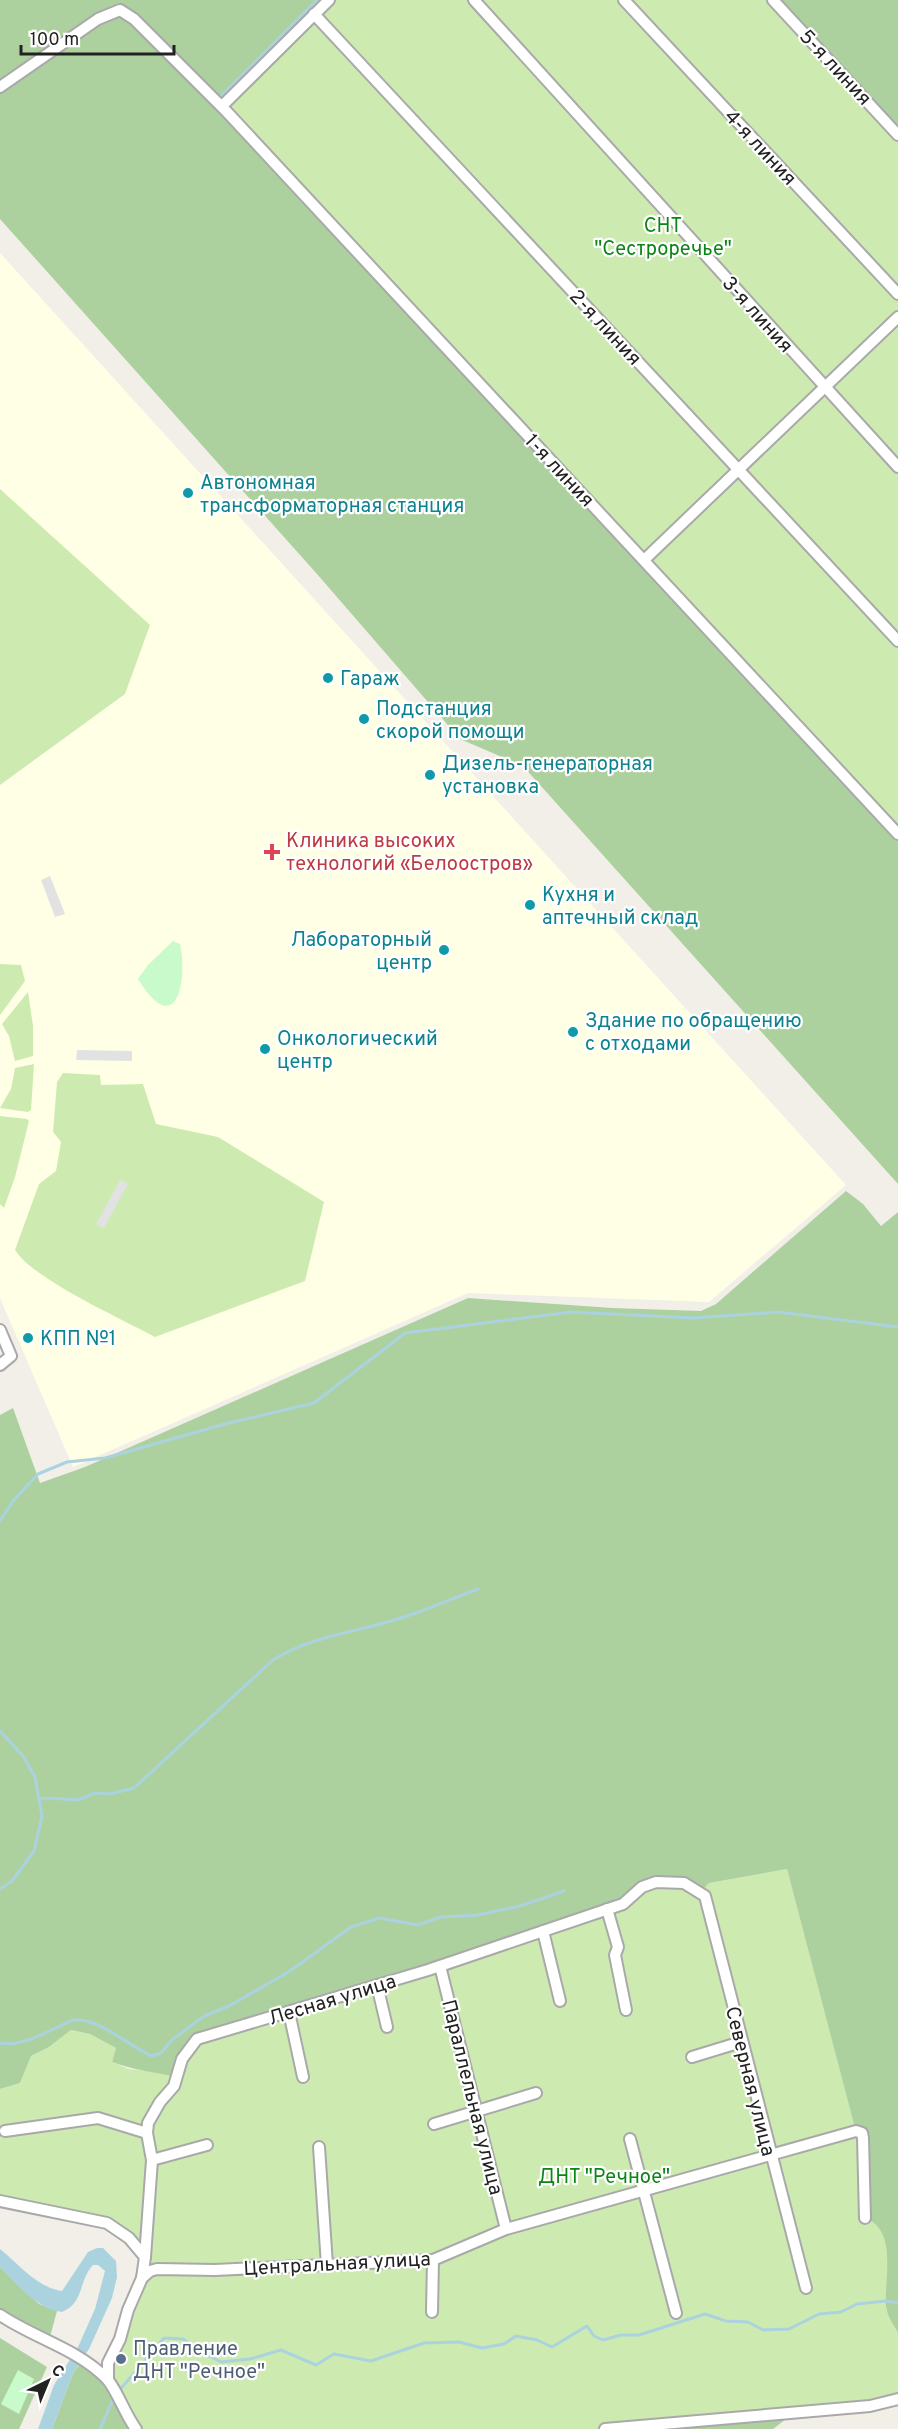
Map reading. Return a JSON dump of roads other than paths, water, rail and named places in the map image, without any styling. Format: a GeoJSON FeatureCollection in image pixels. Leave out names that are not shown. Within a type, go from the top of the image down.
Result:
{"type":"FeatureCollection","features":[{"type":"Feature","properties":{"kind":"street"},"geometry":{"type":"LineString","coordinates":[[222,106],[329,0]]}},
{"type":"Feature","properties":{"kind":"street","name":"3-я линия"},"geometry":{"type":"LineString","coordinates":[[474,0],[898,467]]}},
{"type":"Feature","properties":{"kind":"street","name":"4-я линия"},"geometry":{"type":"LineString","coordinates":[[624,0],[898,294]]}},
{"type":"Feature","properties":{"kind":"street","name":"5-я линия"},"geometry":{"type":"LineString","coordinates":[[773,0],[898,135]]}},
{"type":"Feature","properties":{"kind":"street","name":"1-я линия"},"geometry":{"type":"LineString","coordinates":[[0,87],[98,19],[120,10],[134,19],[222,106],[898,834]]}},
{"type":"Feature","properties":{"kind":"street","name":"2-я линия"},"geometry":{"type":"LineString","coordinates":[[314,14],[898,641]]}},
{"type":"Feature","properties":{"kind":"street"},"geometry":{"type":"LineString","coordinates":[[644,560],[898,317]]}},
{"type":"Feature","properties":{"kind":"street"},"geometry":{"type":"LineString","coordinates":[[0,1330],[11,1356],[1,1363]]}},
{"type":"Feature","properties":{"kind":"street","name":"Лесная улица"},"geometry":{"type":"LineString","coordinates":[[147,2133],[152,2114],[174,2085],[182,2059],[196,2039],[440,1966],[623,1904],[642,1887],[656,1882],[684,1883]]}},
{"type":"Feature","properties":{"kind":"street","name":"Северная улица"},"geometry":{"type":"LineString","coordinates":[[684,1883],[705,1896],[806,2288]]}},
{"type":"Feature","properties":{"kind":"street"},"geometry":{"type":"LineString","coordinates":[[607,1909],[618,1947],[615,1955],[626,2010]]}},
{"type":"Feature","properties":{"kind":"street"},"geometry":{"type":"LineString","coordinates":[[543,1931],[560,2001]]}},
{"type":"Feature","properties":{"kind":"street","name":"Параллельная улица"},"geometry":{"type":"LineString","coordinates":[[440,1966],[506,2229]]}},
{"type":"Feature","properties":{"kind":"street"},"geometry":{"type":"LineString","coordinates":[[377,1985],[387,2028]]}},
{"type":"Feature","properties":{"kind":"street"},"geometry":{"type":"LineString","coordinates":[[289,2012],[303,2077]]}},
{"type":"Feature","properties":{"kind":"street"},"geometry":{"type":"LineString","coordinates":[[692,2057],[741,2042]]}},
{"type":"Feature","properties":{"kind":"street"},"geometry":{"type":"LineString","coordinates":[[434,2124],[536,2093]]}},
{"type":"Feature","properties":{"kind":"street"},"geometry":{"type":"LineString","coordinates":[[5,2131],[98,2118],[147,2133],[152,2160],[142,2278],[128,2310],[120,2339],[108,2363],[108,2378],[116,2398],[136,2429]]}},
{"type":"Feature","properties":{"kind":"street","name":"Центральная улица"},"geometry":{"type":"LineString","coordinates":[[142,2278],[150,2271],[157,2269],[215,2270],[433,2260],[506,2229],[848,2132],[862,2133],[866,2167],[866,2218]]}},
{"type":"Feature","properties":{"kind":"street"},"geometry":{"type":"LineString","coordinates":[[630,2139],[676,2313]]}},
{"type":"Feature","properties":{"kind":"street"},"geometry":{"type":"LineString","coordinates":[[152,2160],[207,2145]]}},
{"type":"Feature","properties":{"kind":"street"},"geometry":{"type":"LineString","coordinates":[[319,2146],[327,2265]]}},
{"type":"Feature","properties":{"kind":"street"},"geometry":{"type":"LineString","coordinates":[[0,2201],[107,2223],[129,2238],[145,2257]]}},
{"type":"Feature","properties":{"kind":"street"},"geometry":{"type":"LineString","coordinates":[[432,2312],[433,2260]]}},
{"type":"Feature","properties":{"kind":"street"},"geometry":{"type":"LineString","coordinates":[[0,2315],[79,2357],[108,2378]]}},
{"type":"Feature","properties":{"kind":"street"},"geometry":{"type":"LineString","coordinates":[[605,2429],[870,2406],[898,2399]]}},
{"type":"Feature","properties":{"kind":"water"},"geometry":{"type":"Polygon","coordinates":[[[103,2248],[116,2261],[117,2277],[112,2298],[89,2349],[73,2373],[52,2429],[38,2429],[54,2385],[78,2347],[95,2309],[105,2271],[98,2265],[93,2265],[88,2271],[78,2297],[69,2308],[62,2312],[36,2301],[0,2267],[0,2249],[36,2280],[62,2291],[88,2252],[103,2248]]]}},
{"type":"Feature","properties":{"kind":"waterway"},"geometry":{"type":"LineString","coordinates":[[221,96],[317,0]]}},
{"type":"Feature","properties":{"kind":"waterway"},"geometry":{"type":"LineString","coordinates":[[0,1521],[13,1501],[38,1474],[67,1462],[105,1458],[225,1424],[314,1403],[405,1333],[571,1312],[694,1318],[778,1312],[898,1327]]}},
{"type":"Feature","properties":{"kind":"waterway"},"geometry":{"type":"LineString","coordinates":[[39,1799],[78,1800],[95,1793],[110,1794],[134,1788],[273,1660],[320,1639],[423,1611],[478,1589]]}},
{"type":"Feature","properties":{"kind":"waterway"},"geometry":{"type":"LineString","coordinates":[[0,1731],[23,1756],[35,1777],[42,1816],[34,1851],[12,1881],[0,1889]]}},
{"type":"Feature","properties":{"kind":"waterway"},"geometry":{"type":"LineString","coordinates":[[0,2043],[22,2042],[76,2020],[104,2028],[152,2056],[161,2053],[173,2039],[204,2016],[229,2006],[290,1971],[351,1927],[379,1918],[418,1925],[441,1917],[477,1915],[520,1906],[564,1891]]}},
{"type":"Feature","properties":{"kind":"waterway"},"geometry":{"type":"LineString","coordinates":[[118,2392],[164,2338],[183,2339],[201,2352],[221,2362],[250,2359],[281,2350],[316,2365],[334,2354],[371,2361],[424,2343],[459,2342],[482,2348],[504,2344],[516,2336],[537,2340],[552,2347],[587,2326],[594,2336],[603,2340],[621,2335],[639,2335],[705,2314],[726,2321],[748,2322],[763,2330],[789,2329],[819,2314],[841,2312],[857,2304],[885,2301],[898,2303]]}},
{"type":"Feature","properties":{"kind":"waterway"},"geometry":{"type":"LineString","coordinates":[[100,2429],[114,2397]]}},
{"type":"Feature","properties":{"kind":"place","name":"Автономная трансформаторная станция"},"geometry":{"type":"Point","coordinates":[188,493]}},
{"type":"Feature","properties":{"kind":"place","name":"Гараж"},"geometry":{"type":"Point","coordinates":[328,678]}},
{"type":"Feature","properties":{"kind":"place","name":"Подстанция скорой помощи"},"geometry":{"type":"Point","coordinates":[364,719]}},
{"type":"Feature","properties":{"kind":"place","name":"Дизель-генераторная установка"},"geometry":{"type":"Point","coordinates":[430,775]}},
{"type":"Feature","properties":{"kind":"place","name":"Клиника высоких технологий «Белоостров»"},"geometry":{"type":"Point","coordinates":[272,852]}},
{"type":"Feature","properties":{"kind":"place","name":"Кухня и аптечный склад"},"geometry":{"type":"Point","coordinates":[530,905]}},
{"type":"Feature","properties":{"kind":"place","name":"Лабораторный центр"},"geometry":{"type":"Point","coordinates":[444,950]}},
{"type":"Feature","properties":{"kind":"place","name":"Здание по обращению с отходами"},"geometry":{"type":"Point","coordinates":[573,1032]}},
{"type":"Feature","properties":{"kind":"place","name":"Онкологический центр"},"geometry":{"type":"Point","coordinates":[265,1049]}},
{"type":"Feature","properties":{"kind":"place","name":"КПП №1"},"geometry":{"type":"Point","coordinates":[28,1338]}},
{"type":"Feature","properties":{"kind":"place","name":"Правление ДНТ \"Речное\""},"geometry":{"type":"Point","coordinates":[121,2359]}},
{"type":"Feature","properties":{"kind":"park label","name":"СНТ \"Сестроречье\""},"geometry":{"type":"Point","coordinates":[663,236]}},
{"type":"Feature","properties":{"kind":"park label","name":"ДНТ \"Речное\""},"geometry":{"type":"Point","coordinates":[604,2176]}}]}
